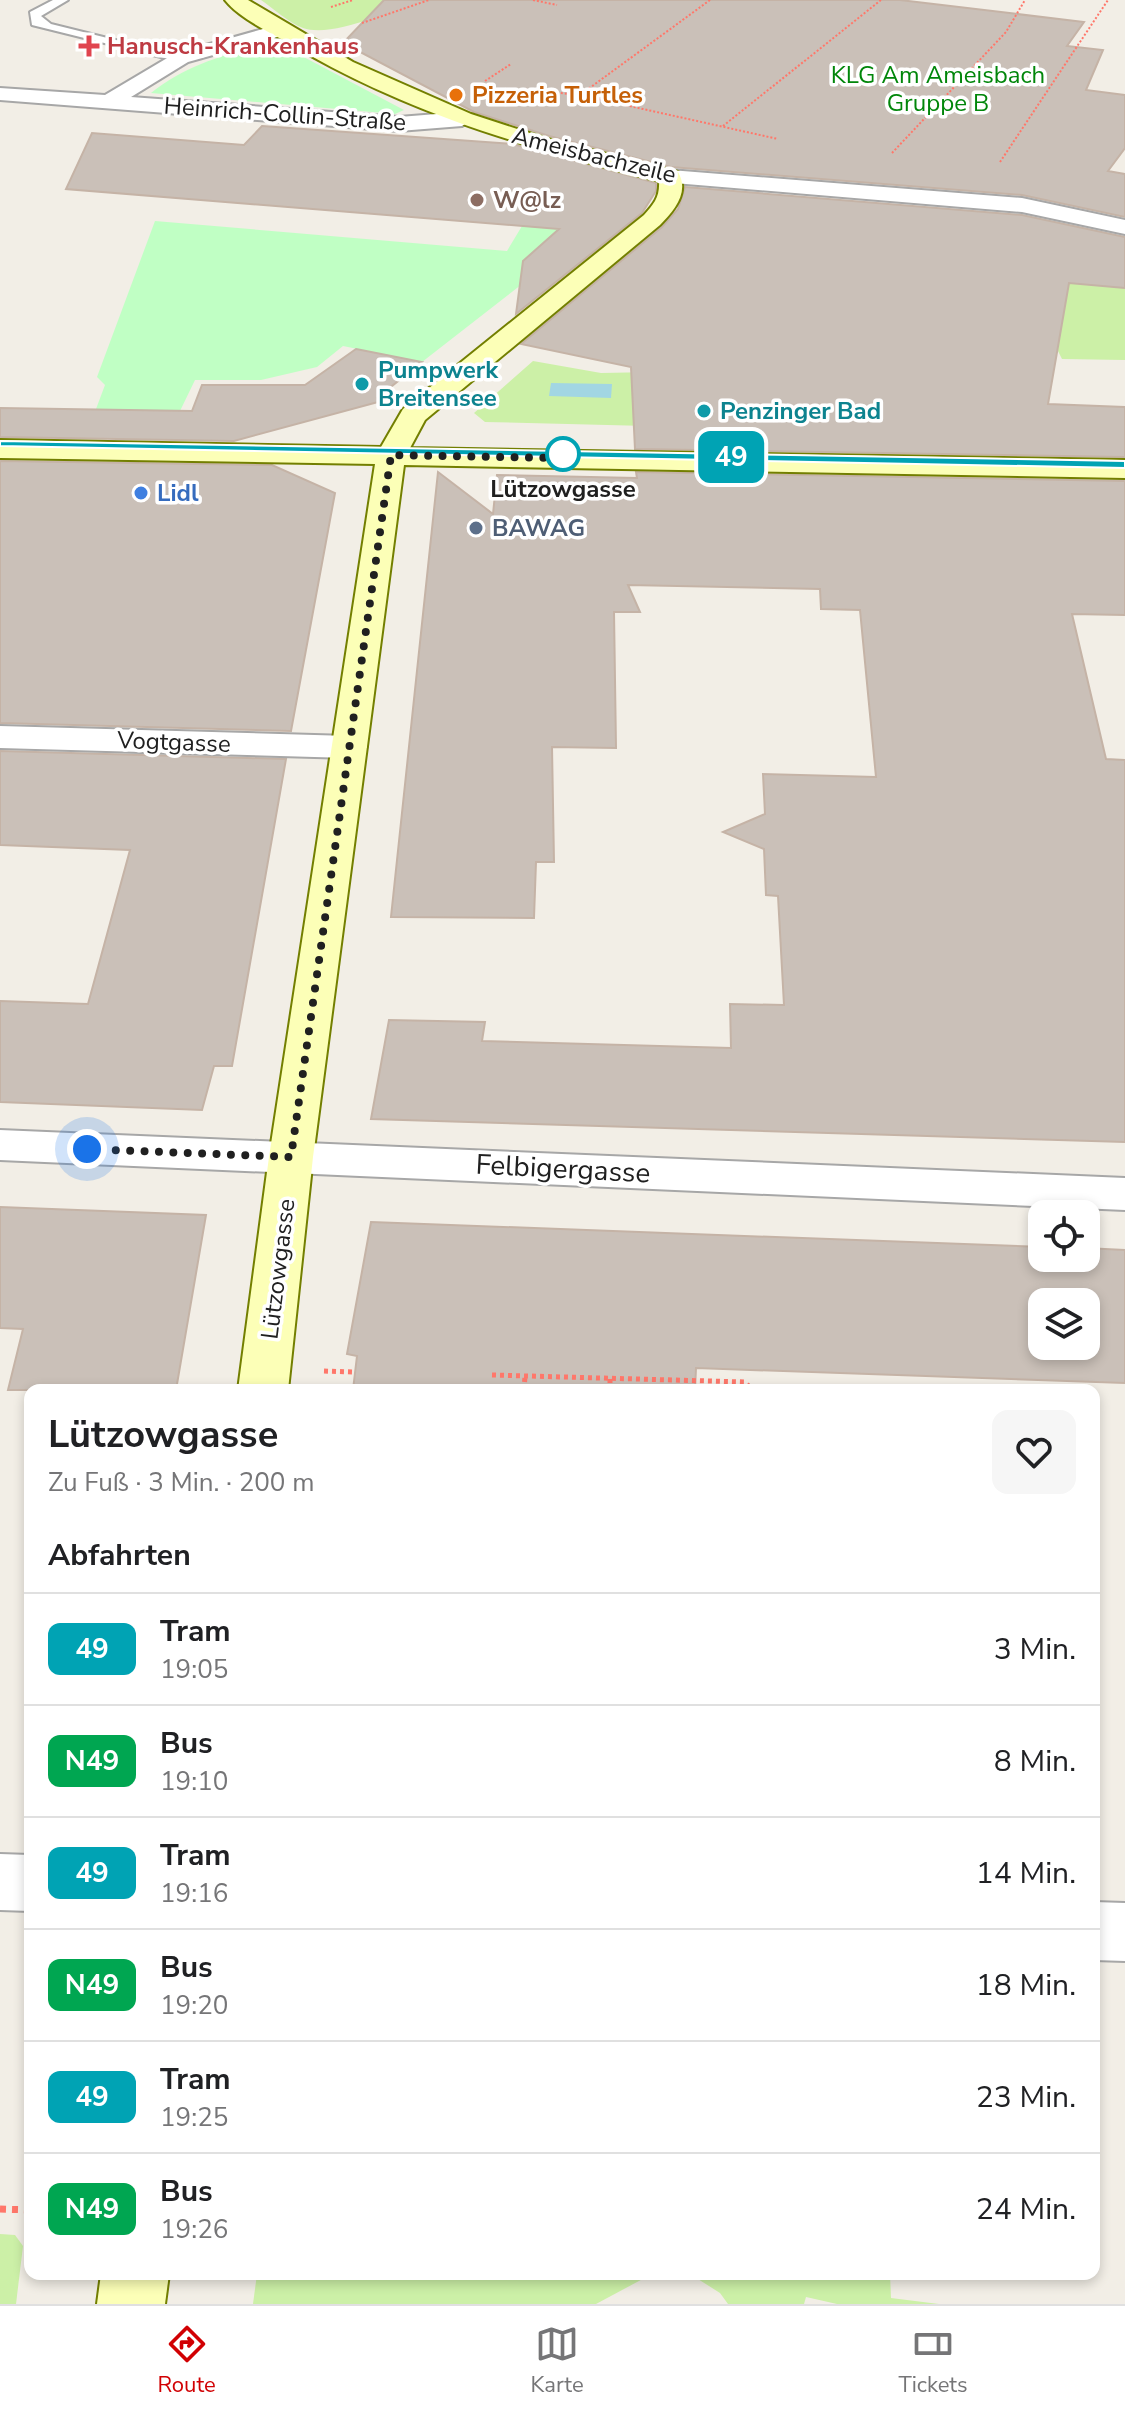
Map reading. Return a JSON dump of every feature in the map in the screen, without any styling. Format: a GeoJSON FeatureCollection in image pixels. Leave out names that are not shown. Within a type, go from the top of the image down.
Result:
{"type":"FeatureCollection","features":[{"type":"Feature","properties":{"kind":"street","name":"Ameisbachzeile"},"geometry":{"type":"LineString","coordinates":[[235,0],[277,31],[462,119],[670,177],[1022,205],[1125,227]]}},
{"type":"Feature","properties":{"kind":"street","name":"Heinrich-Collin-Straße"},"geometry":{"type":"LineString","coordinates":[[109,102],[181,58],[277,31]]}},
{"type":"Feature","properties":{"kind":"street","name":"Heinrich-Collin-Straße"},"geometry":{"type":"LineString","coordinates":[[0,94],[399,124],[462,119]]}},
{"type":"Feature","properties":{"kind":"street","name":"Lützowgasse"},"geometry":{"type":"LineString","coordinates":[[264,1384],[291,1157],[391,455],[413,415],[659,214],[673,192],[670,177]]}},
{"type":"Feature","properties":{"kind":"street"},"geometry":{"type":"LineString","coordinates":[[0,449],[1125,469]]}},
{"type":"Feature","properties":{"kind":"street","name":"Vogtgasse"},"geometry":{"type":"LineString","coordinates":[[0,737],[349,747]]}},
{"type":"Feature","properties":{"kind":"street","name":"Felbigergasse"},"geometry":{"type":"LineString","coordinates":[[0,1145],[1125,1194]]}},
{"type":"Feature","properties":{"kind":"street"},"geometry":{"type":"LineString","coordinates":[[0,1882],[24,1883]]}},
{"type":"Feature","properties":{"kind":"street"},"geometry":{"type":"LineString","coordinates":[[1100,1931],[1125,1932]]}},
{"type":"Feature","properties":{"kind":"street"},"geometry":{"type":"LineString","coordinates":[[131,2304],[134,2280]]}},
{"type":"Feature","properties":{"kind":"lane"},"geometry":{"type":"LineString","coordinates":[[62,0],[38,10],[34,15],[36,22],[181,58]]}},
{"type":"Feature","properties":{"kind":"path"},"geometry":{"type":"LineString","coordinates":[[331,7],[353,0]]}},
{"type":"Feature","properties":{"kind":"path"},"geometry":{"type":"LineString","coordinates":[[533,0],[557,5]]}},
{"type":"Feature","properties":{"kind":"path"},"geometry":{"type":"LineString","coordinates":[[710,0],[580,95],[780,140]]}},
{"type":"Feature","properties":{"kind":"path"},"geometry":{"type":"LineString","coordinates":[[723,126],[881,0]]}},
{"type":"Feature","properties":{"kind":"path"},"geometry":{"type":"LineString","coordinates":[[891,153],[1006,32],[1025,0]]}},
{"type":"Feature","properties":{"kind":"path"},"geometry":{"type":"LineString","coordinates":[[1022,205],[985,184],[1108,0]]}},
{"type":"Feature","properties":{"kind":"path"},"geometry":{"type":"LineString","coordinates":[[479,85],[511,64]]}},
{"type":"Feature","properties":{"kind":"path"},"geometry":{"type":"LineString","coordinates":[[492,1375],[747,1384]]}},
{"type":"Feature","properties":{"kind":"path"},"geometry":{"type":"LineString","coordinates":[[524,1384],[525,1376]]}},
{"type":"Feature","properties":{"kind":"path"},"geometry":{"type":"LineString","coordinates":[[610,1379],[610,1384]]}},
{"type":"Feature","properties":{"kind":"path"},"geometry":{"type":"LineString","coordinates":[[0,2209],[24,2210]]}},
{"type":"Feature","properties":{"kind":"green space"},"geometry":{"type":"Polygon","coordinates":[[[261,0],[419,0],[362,22],[315,30],[292,23],[261,0]]]}},
{"type":"Feature","properties":{"kind":"green space"},"geometry":{"type":"Polygon","coordinates":[[[266,43],[279,44],[404,110],[395,114],[151,93],[192,68],[266,43]]]}},
{"type":"Feature","properties":{"kind":"green space"},"geometry":{"type":"Polygon","coordinates":[[[155,221],[507,251],[522,226],[589,232],[422,362],[343,346],[317,367],[261,380],[195,380],[180,411],[96,409],[105,385],[97,377],[155,221]]]}},
{"type":"Feature","properties":{"kind":"green space"},"geometry":{"type":"Polygon","coordinates":[[[1069,283],[1125,288],[1125,360],[1062,359],[1057,349],[1069,283]]]}},
{"type":"Feature","properties":{"kind":"green space"},"geometry":{"type":"Polygon","coordinates":[[[533,361],[601,373],[654,372],[647,426],[485,422],[474,413],[533,361]]]}},
{"type":"Feature","properties":{"kind":"green space"},"geometry":{"type":"Polygon","coordinates":[[[0,2234],[15,2235],[23,2246],[16,2304],[0,2304],[0,2234]]]}},
{"type":"Feature","properties":{"kind":"green space"},"geometry":{"type":"Polygon","coordinates":[[[256,2280],[641,2280],[596,2304],[253,2304],[256,2280]]]}},
{"type":"Feature","properties":{"kind":"green space"},"geometry":{"type":"Polygon","coordinates":[[[699,2280],[890,2280],[891,2298],[939,2304],[837,2304],[806,2297],[804,2304],[728,2304],[720,2293],[699,2280]]]}},
{"type":"Feature","properties":{"kind":"water"},"geometry":{"type":"Polygon","coordinates":[[[551,383],[612,384],[611,398],[549,396],[551,383]]]}},
{"type":"Feature","properties":{"kind":"building","name":"KLG Am Ameisbach Gruppe B"},"geometry":{"type":"Polygon","coordinates":[[[384,0],[900,0],[1084,22],[1067,46],[1103,50],[1086,90],[1125,95],[1125,148],[1108,171],[1125,174],[1125,217],[1022,195],[671,167],[549,136],[474,112],[343,43],[384,0]]]}},
{"type":"Feature","properties":{"kind":"building"},"geometry":{"type":"Polygon","coordinates":[[[262,126],[513,144],[656,183],[656,191],[642,213],[516,314],[523,261],[559,229],[66,189],[92,133],[244,145],[262,126]]]}},
{"type":"Feature","properties":{"kind":"building"},"geometry":{"type":"Polygon","coordinates":[[[685,187],[1022,215],[1125,237],[1125,288],[1069,283],[1048,404],[1125,407],[1125,457],[635,449],[631,367],[521,344],[662,227],[678,209],[685,187]]]}},
{"type":"Feature","properties":{"kind":"building"},"geometry":{"type":"Polygon","coordinates":[[[356,349],[422,362],[377,398],[378,402],[234,441],[0,437],[0,408],[192,411],[202,385],[305,385],[356,349]]]}},
{"type":"Feature","properties":{"kind":"building"},"geometry":{"type":"Polygon","coordinates":[[[0,461],[272,465],[335,493],[291,731],[0,723],[0,461]]]}},
{"type":"Feature","properties":{"kind":"building"},"geometry":{"type":"Polygon","coordinates":[[[438,472],[493,514],[497,475],[637,478],[636,472],[1125,481],[1125,615],[1072,614],[1106,759],[1125,760],[1125,1142],[371,1119],[389,1020],[485,1022],[482,1041],[731,1048],[730,1004],[784,1005],[778,896],[766,895],[764,849],[723,832],[765,814],[763,774],[876,777],[860,610],[821,609],[820,589],[628,585],[640,612],[614,612],[616,748],[552,747],[554,862],[536,862],[534,918],[391,917],[438,472]]]}},
{"type":"Feature","properties":{"kind":"building"},"geometry":{"type":"Polygon","coordinates":[[[0,751],[286,759],[232,1066],[214,1066],[202,1110],[0,1102],[0,1001],[88,1004],[130,850],[0,845],[0,751]]]}},
{"type":"Feature","properties":{"kind":"building"},"geometry":{"type":"Polygon","coordinates":[[[0,1207],[206,1215],[177,1384],[24,1384],[24,1390],[8,1390],[23,1329],[0,1328],[0,1207]]]}},
{"type":"Feature","properties":{"kind":"building"},"geometry":{"type":"Polygon","coordinates":[[[371,1222],[1028,1246],[1028,1272],[1100,1272],[1100,1249],[1125,1250],[1125,1383],[696,1368],[695,1384],[354,1384],[357,1356],[347,1354],[371,1222]]]}},
{"type":"Feature","properties":{"kind":"tram line"},"geometry":{"type":"LineString","coordinates":[[0,444],[1125,464]]}},
{"type":"Feature","properties":{"kind":"tram line","name":"49"},"geometry":{"type":"LineString","coordinates":[[0,444],[1125,465]]}},
{"type":"Feature","properties":{"kind":"place","name":"Hanusch-Krankenhaus"},"geometry":{"type":"Point","coordinates":[89,46]}},
{"type":"Feature","properties":{"kind":"place","name":"Pizzeria Turtles"},"geometry":{"type":"Point","coordinates":[456,95]}},
{"type":"Feature","properties":{"kind":"place","name":"W@lz"},"geometry":{"type":"Point","coordinates":[477,200]}},
{"type":"Feature","properties":{"kind":"place","name":"Pumpwerk Breitensee"},"geometry":{"type":"Point","coordinates":[362,384]}},
{"type":"Feature","properties":{"kind":"place","name":"Penzinger Bad"},"geometry":{"type":"Point","coordinates":[704,411]}},
{"type":"Feature","properties":{"kind":"place","name":"Lützowgasse"},"geometry":{"type":"Point","coordinates":[563,454]}},
{"type":"Feature","properties":{"kind":"place","name":"Lidl"},"geometry":{"type":"Point","coordinates":[141,493]}},
{"type":"Feature","properties":{"kind":"place","name":"BAWAG"},"geometry":{"type":"Point","coordinates":[476,528]}},
{"type":"Feature","properties":{"kind":"route"},"geometry":{"type":"LineString","coordinates":[[87,1149],[291,1157],[391,455],[563,458],[563,454]]}}]}
